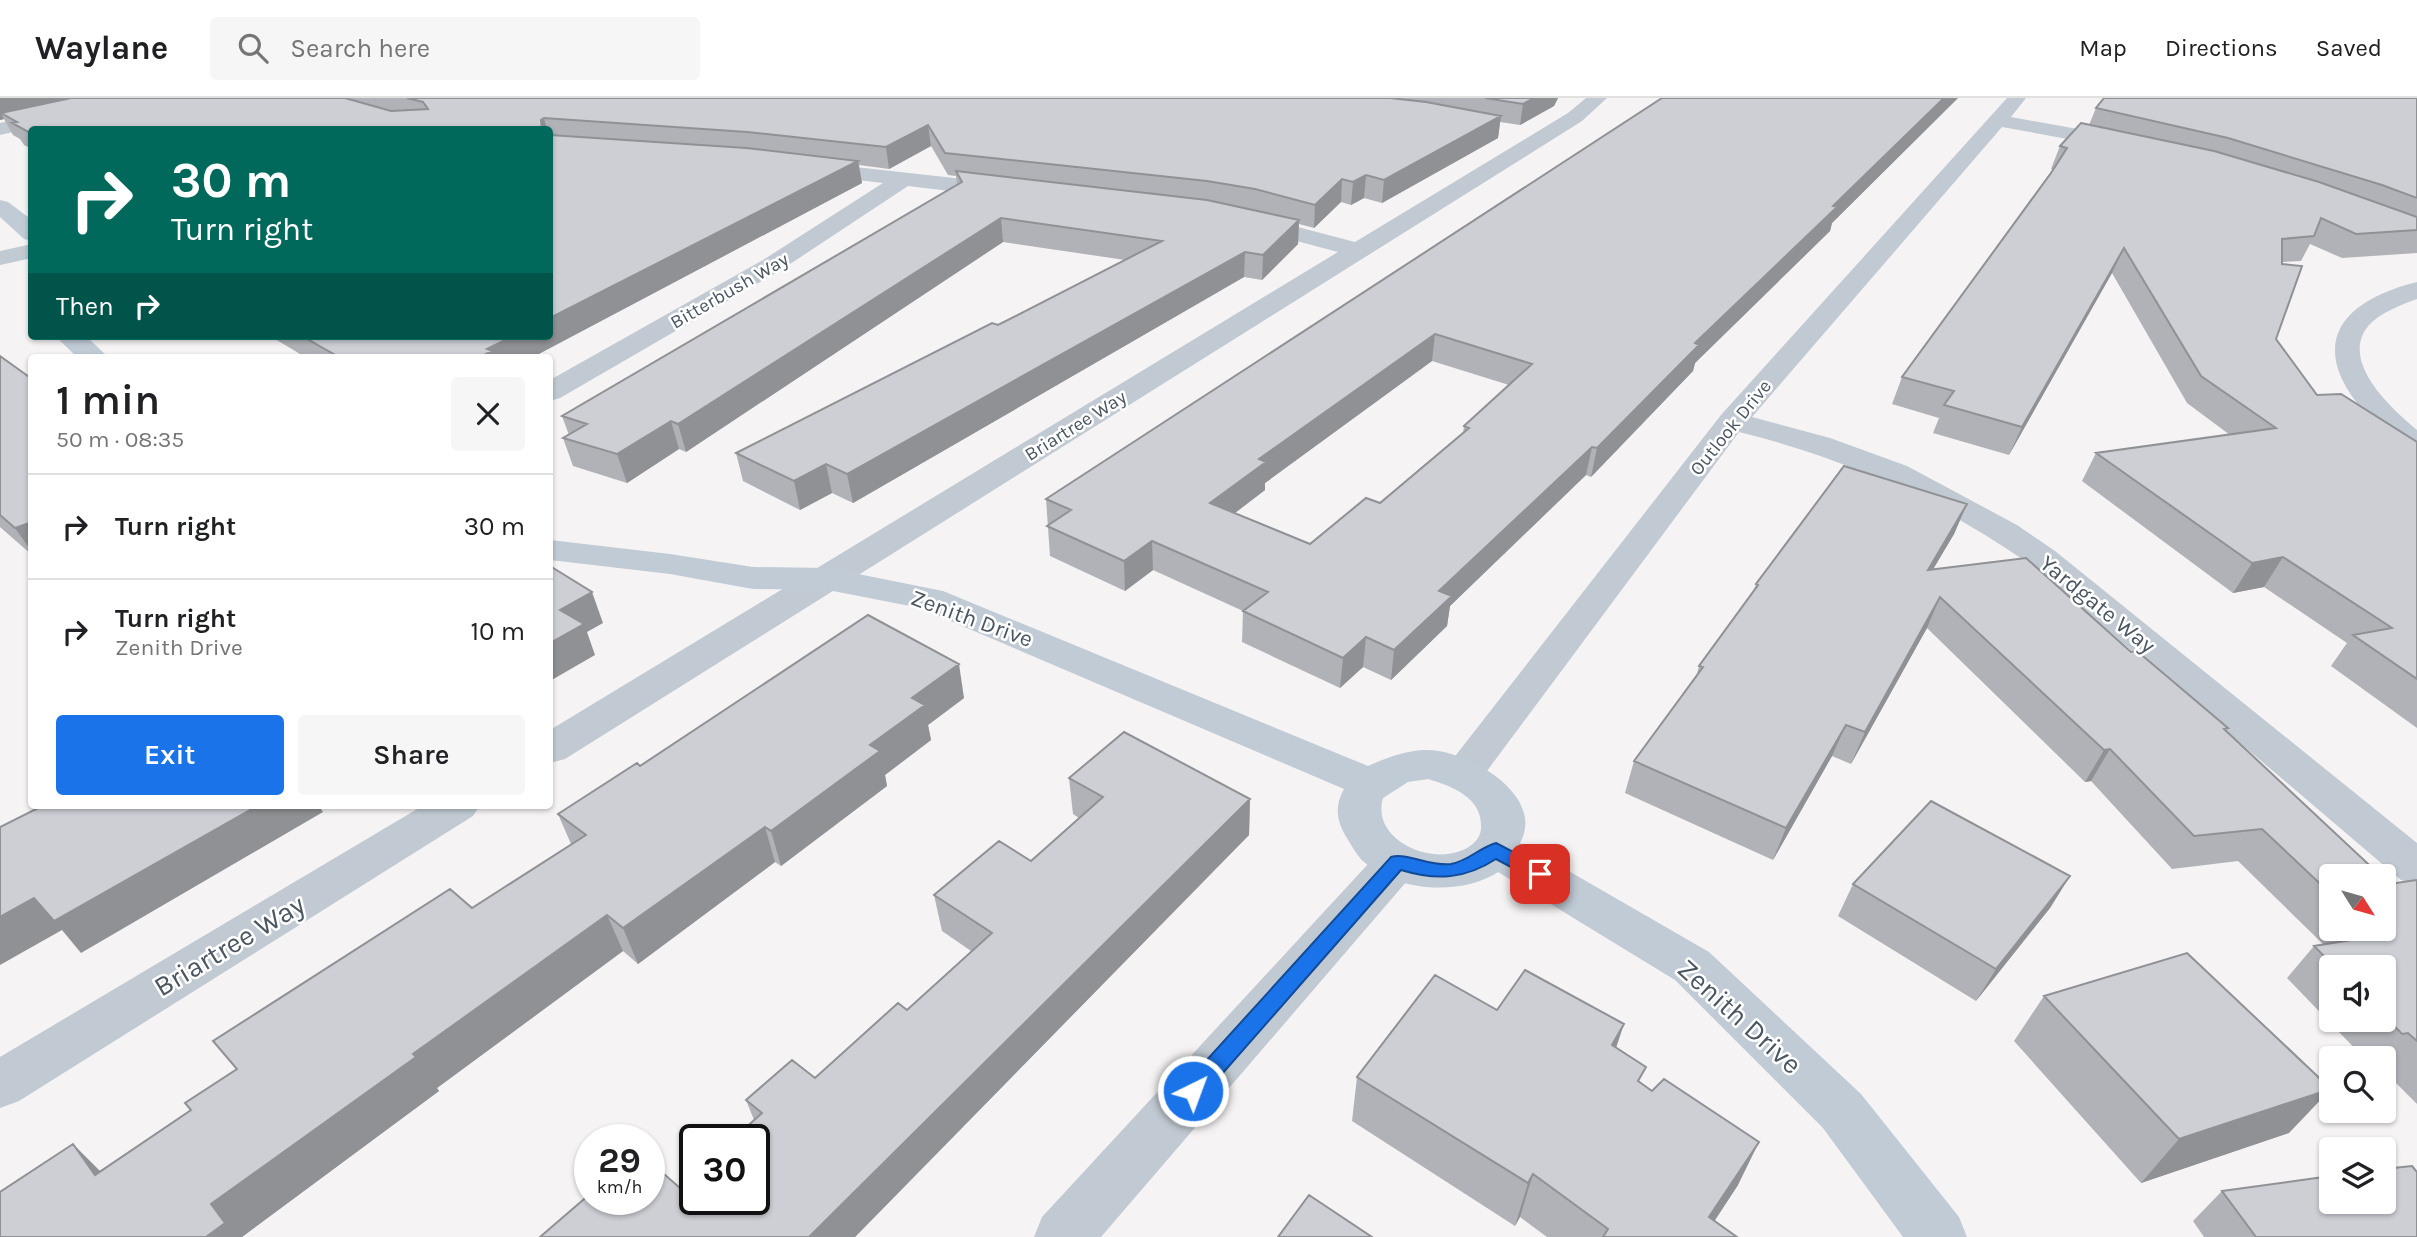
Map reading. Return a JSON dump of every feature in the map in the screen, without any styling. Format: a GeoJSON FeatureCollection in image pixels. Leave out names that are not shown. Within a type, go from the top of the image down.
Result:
{"type":"FeatureCollection","features":[{"type":"Feature","properties":{"kind":"street"},"geometry":{"type":"LineString","coordinates":[[0,129],[138,98]]}},
{"type":"Feature","properties":{"kind":"street","name":"Briartree Way"},"geometry":{"type":"LineString","coordinates":[[553,747],[1357,250],[1527,135],[1598,98]]}},
{"type":"Feature","properties":{"kind":"street"},"geometry":{"type":"LineString","coordinates":[[2008,109],[2139,147]]}},
{"type":"Feature","properties":{"kind":"street","name":"Outlook Drive"},"geometry":{"type":"LineString","coordinates":[[1463,773],[1732,421],[2008,109]]}},
{"type":"Feature","properties":{"kind":"street"},"geometry":{"type":"LineString","coordinates":[[793,166],[1028,193]]}},
{"type":"Feature","properties":{"kind":"street","name":"Bitterbush Way"},"geometry":{"type":"LineString","coordinates":[[553,390],[772,265],[904,179]]}},
{"type":"Feature","properties":{"kind":"street"},"geometry":{"type":"LineString","coordinates":[[0,207],[28,230]]}},
{"type":"Feature","properties":{"kind":"street"},"geometry":{"type":"LineString","coordinates":[[1231,218],[1357,250]]}},
{"type":"Feature","properties":{"kind":"street"},"geometry":{"type":"LineString","coordinates":[[0,258],[28,252]]}},
{"type":"Feature","properties":{"kind":"street"},"geometry":{"type":"LineString","coordinates":[[2417,290],[2398,296],[2358,318],[2351,328],[2345,351],[2353,378],[2361,393],[2391,426],[2417,446]]}},
{"type":"Feature","properties":{"kind":"street"},"geometry":{"type":"LineString","coordinates":[[74,340],[90,354]]}},
{"type":"Feature","properties":{"kind":"street","name":"Yardgate Way"},"geometry":{"type":"LineString","coordinates":[[1732,421],[1824,444],[1883,465],[1940,491],[1994,522],[2043,558],[2417,868]]}},
{"type":"Feature","properties":{"kind":"street","name":"Zenith Drive"},"geometry":{"type":"LineString","coordinates":[[553,550],[670,564],[753,578],[828,579],[930,599],[1370,783]]}},
{"type":"Feature","properties":{"kind":"street"},"geometry":{"type":"LineString","coordinates":[[1429,764],[1463,773],[1491,790],[1502,807],[1507,825],[1503,841],[1496,850],[1471,866],[1448,871],[1423,870],[1397,862],[1378,849],[1365,833],[1358,815],[1361,798],[1370,783],[1385,772],[1406,765],[1429,764]]}},
{"type":"Feature","properties":{"kind":"street","name":"Briartree Way"},"geometry":{"type":"LineString","coordinates":[[0,1085],[451,809]]}},
{"type":"Feature","properties":{"kind":"street","name":"Zenith Drive"},"geometry":{"type":"LineString","coordinates":[[1496,850],[1562,886],[1692,966],[1842,1111],[1931,1224],[1938,1237]]}},
{"type":"Feature","properties":{"kind":"street"},"geometry":{"type":"LineString","coordinates":[[1063,1237],[1397,862]]}},
{"type":"Feature","properties":{"kind":"building"},"geometry":{"type":"Polygon","coordinates":[[[71,98],[345,98],[391,111],[428,109],[423,102],[407,98],[1390,98],[1501,116],[1384,180],[1366,175],[1353,182],[1342,179],[1315,205],[1255,189],[1207,181],[945,153],[928,125],[886,147],[747,132],[544,118],[541,120],[542,126],[28,126],[28,132],[1,113],[71,98]]]}},
{"type":"Feature","properties":{"kind":"building"},"geometry":{"type":"Polygon","coordinates":[[[1485,98],[1534,98],[1523,104],[1485,98]]]}},
{"type":"Feature","properties":{"kind":"building"},"geometry":{"type":"Polygon","coordinates":[[[1662,98],[1944,98],[1833,206],[1837,207],[1695,343],[1699,345],[1597,448],[1592,447],[1439,591],[1452,596],[1394,650],[1366,637],[1343,658],[1243,611],[1268,592],[1152,541],[1124,561],[1047,526],[1071,510],[1046,499],[1662,98]],[[1435,334],[1259,459],[1266,462],[1210,503],[1310,544],[1366,498],[1380,503],[1469,428],[1464,426],[1532,364],[1435,334]]]}},
{"type":"Feature","properties":{"kind":"building"},"geometry":{"type":"Polygon","coordinates":[[[2104,98],[2417,98],[2417,198],[2228,138],[2096,108],[2104,98]]]}},
{"type":"Feature","properties":{"kind":"building"},"geometry":{"type":"Polygon","coordinates":[[[2081,123],[2214,151],[2319,182],[2417,217],[2417,230],[2356,234],[2321,218],[2314,236],[2282,239],[2282,264],[2302,266],[2276,339],[2317,395],[2341,394],[2417,442],[2417,679],[2353,635],[2392,628],[2283,557],[2252,563],[2096,453],[2276,428],[2201,376],[2124,248],[2022,427],[1944,405],[1954,391],[1902,377],[2051,173],[2067,148],[2060,146],[2081,123]]]}},
{"type":"Feature","properties":{"kind":"building"},"geometry":{"type":"Polygon","coordinates":[[[553,135],[746,148],[858,161],[553,316],[553,135]]]}},
{"type":"Feature","properties":{"kind":"building"},"geometry":{"type":"Polygon","coordinates":[[[956,171],[1207,200],[1299,220],[1263,255],[1245,252],[847,474],[826,464],[794,481],[736,453],[992,323],[998,325],[1162,241],[1001,218],[678,424],[671,421],[617,454],[563,438],[587,424],[562,416],[962,182],[956,171]]]}},
{"type":"Feature","properties":{"kind":"building"},"geometry":{"type":"Polygon","coordinates":[[[309,340],[505,340],[487,349],[492,351],[486,354],[334,354],[309,340]]]}},
{"type":"Feature","properties":{"kind":"building"},"geometry":{"type":"Polygon","coordinates":[[[0,356],[28,376],[28,523],[15,528],[0,515],[0,356]]]}},
{"type":"Feature","properties":{"kind":"building"},"geometry":{"type":"Polygon","coordinates":[[[1844,466],[1967,504],[1928,570],[2026,558],[2131,652],[2137,651],[2228,728],[2224,729],[2368,864],[2319,864],[2319,883],[2262,829],[2194,836],[2110,749],[2104,750],[1940,597],[1865,732],[1846,725],[1786,828],[1634,761],[1703,667],[1699,666],[1758,585],[1756,584],[1844,466]]]}},
{"type":"Feature","properties":{"kind":"building"},"geometry":{"type":"Polygon","coordinates":[[[553,568],[592,592],[560,610],[584,624],[553,641],[553,568]]]}},
{"type":"Feature","properties":{"kind":"building"},"geometry":{"type":"Polygon","coordinates":[[[868,615],[959,664],[912,698],[925,705],[870,745],[880,751],[771,831],[765,827],[623,928],[607,915],[413,1054],[416,1057],[211,1204],[225,1223],[206,1237],[0,1237],[0,1192],[73,1144],[95,1175],[191,1110],[185,1103],[237,1069],[213,1041],[450,889],[472,908],[586,835],[558,814],[637,763],[640,766],[868,615]]]}},
{"type":"Feature","properties":{"kind":"building"},"geometry":{"type":"Polygon","coordinates":[[[1124,732],[1250,799],[809,1237],[540,1237],[574,1208],[574,1215],[665,1215],[665,1175],[679,1187],[679,1215],[770,1215],[770,1124],[750,1124],[762,1113],[746,1100],[792,1060],[815,1078],[898,1003],[907,1010],[992,933],[934,895],[999,841],[1031,861],[1103,797],[1069,778],[1124,732]]]}},
{"type":"Feature","properties":{"kind":"building"},"geometry":{"type":"Polygon","coordinates":[[[1931,801],[2070,876],[1996,969],[1853,884],[1931,801]]]}},
{"type":"Feature","properties":{"kind":"building"},"geometry":{"type":"Polygon","coordinates":[[[36,809],[252,809],[54,921],[34,898],[0,917],[0,827],[36,809]]]}},
{"type":"Feature","properties":{"kind":"building"},"geometry":{"type":"Polygon","coordinates":[[[2416,880],[2417,1041],[2408,1033],[2402,1034],[2396,1028],[2396,955],[2323,955],[2314,946],[2339,942],[2396,942],[2396,883],[2416,880]]]}},
{"type":"Feature","properties":{"kind":"building"},"geometry":{"type":"Polygon","coordinates":[[[2187,953],[2319,1078],[2319,1093],[2179,1139],[2044,996],[2187,953]]]}},
{"type":"Feature","properties":{"kind":"building"},"geometry":{"type":"Polygon","coordinates":[[[1525,970],[1624,1024],[1612,1045],[1646,1067],[1638,1081],[1652,1091],[1664,1079],[1759,1142],[1709,1217],[1737,1237],[1603,1237],[1608,1229],[1533,1174],[1528,1183],[1357,1077],[1435,975],[1497,1010],[1525,970]]]}},
{"type":"Feature","properties":{"kind":"building"},"geometry":{"type":"Polygon","coordinates":[[[2412,1166],[2417,1172],[2417,1237],[2256,1237],[2222,1191],[2319,1178],[2319,1214],[2396,1214],[2396,1168],[2412,1166]]]}},
{"type":"Feature","properties":{"kind":"building"},"geometry":{"type":"Polygon","coordinates":[[[1309,1195],[1372,1237],[1278,1237],[1309,1195]]]}},
{"type":"Feature","properties":{"kind":"route"},"geometry":{"type":"LineString","coordinates":[[1193,1091],[1397,862],[1423,870],[1448,871],[1471,866],[1496,850],[1540,874]]}}]}
